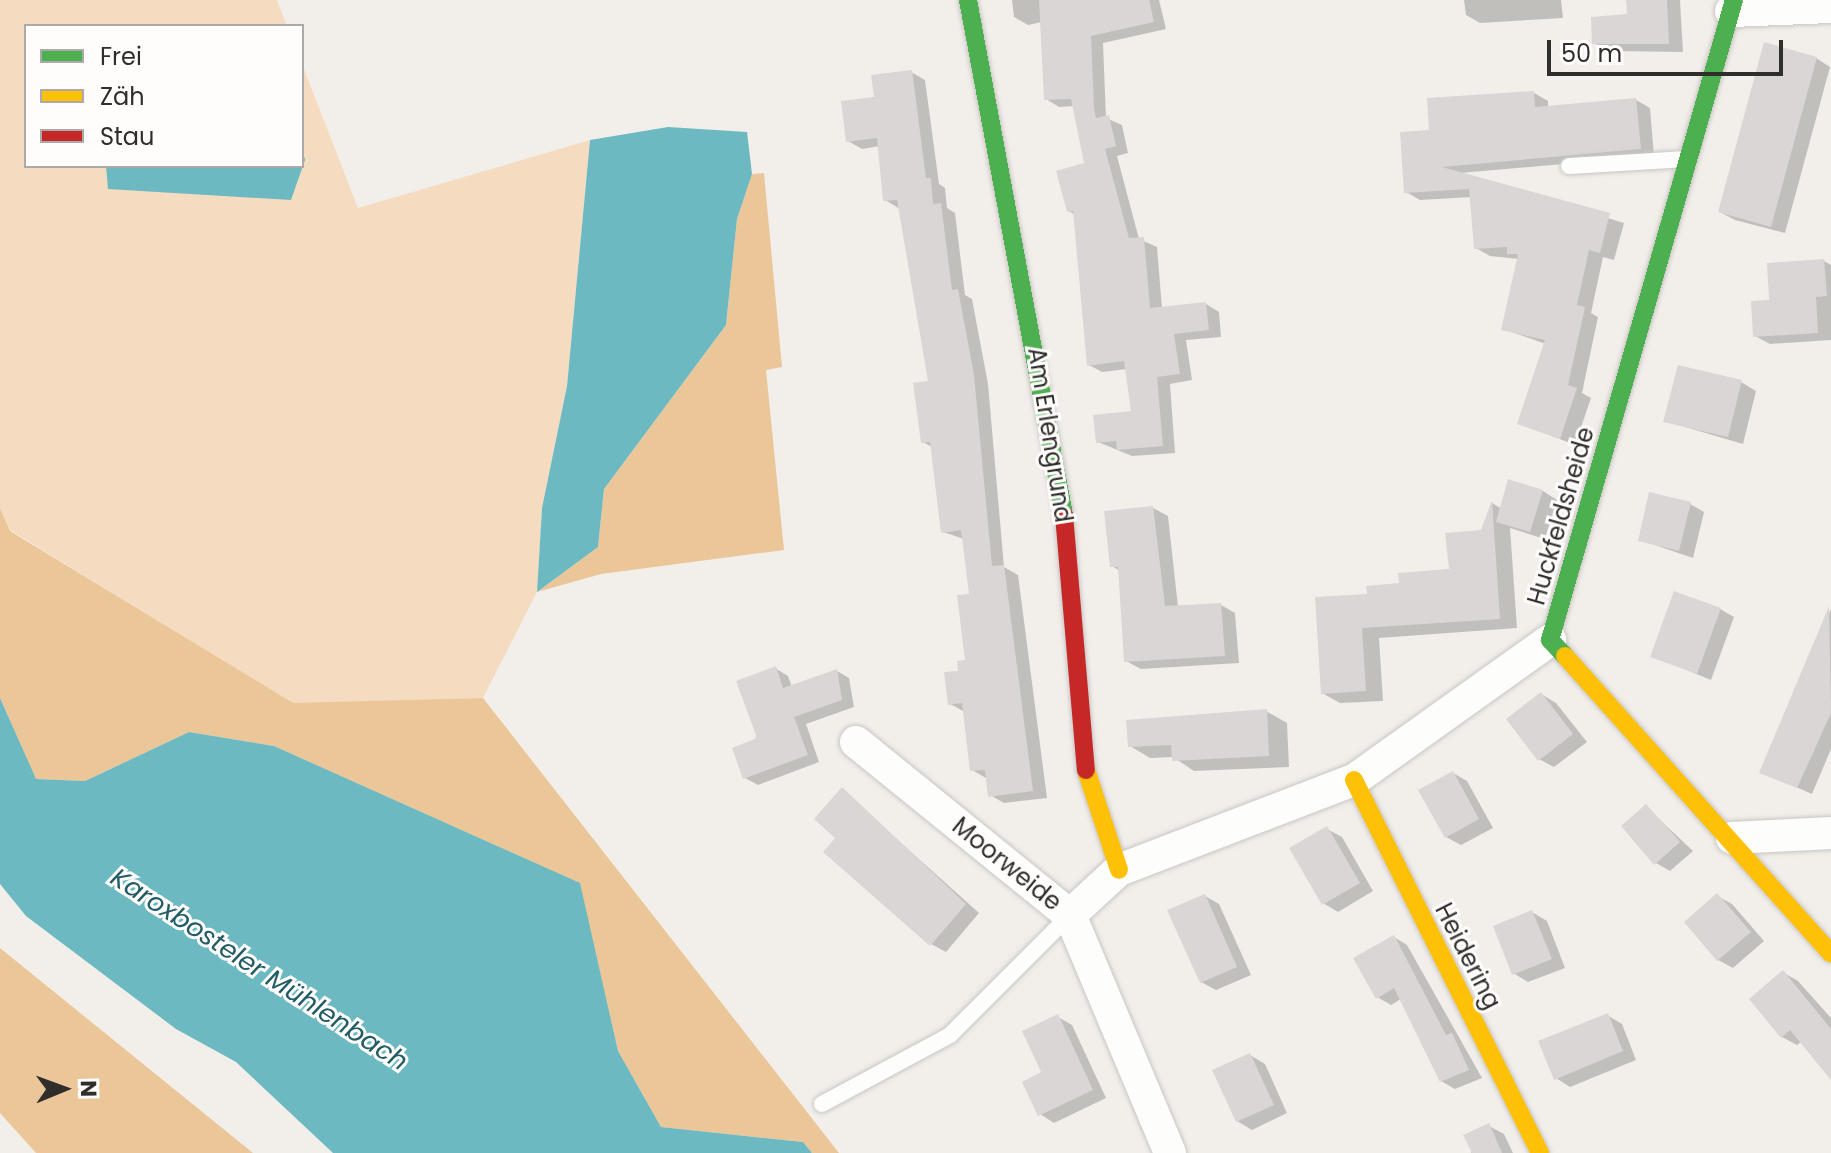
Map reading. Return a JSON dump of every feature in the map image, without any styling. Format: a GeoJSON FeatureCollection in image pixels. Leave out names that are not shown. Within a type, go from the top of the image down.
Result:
{"type":"FeatureCollection","features":[{"type":"Feature","properties":{"kind":"street","name":"Am Erlengrund"},"geometry":{"type":"LineString","coordinates":[[968,0],[1064,510],[1087,778],[1119,870]]}},
{"type":"Feature","properties":{"kind":"street"},"geometry":{"type":"LineString","coordinates":[[1733,6],[1831,7]]}},
{"type":"Feature","properties":{"kind":"street","name":"Huckfeldsheide"},"geometry":{"type":"LineString","coordinates":[[1733,6],[1550,640],[1732,838],[1831,953]]}},
{"type":"Feature","properties":{"kind":"street"},"geometry":{"type":"LineString","coordinates":[[1070,915],[1119,870],[1354,780],[1550,640]]}},
{"type":"Feature","properties":{"kind":"street","name":"Moorweide"},"geometry":{"type":"LineString","coordinates":[[856,742],[1070,915],[1170,1153]]}},
{"type":"Feature","properties":{"kind":"street","name":"Heidering"},"geometry":{"type":"LineString","coordinates":[[1354,780],[1540,1153]]}},
{"type":"Feature","properties":{"kind":"street"},"geometry":{"type":"LineString","coordinates":[[1732,838],[1831,833]]}},
{"type":"Feature","properties":{"kind":"lane"},"geometry":{"type":"LineString","coordinates":[[1569,166],[1689,159]]}},
{"type":"Feature","properties":{"kind":"lane"},"geometry":{"type":"LineString","coordinates":[[822,1104],[950,1035],[1070,915]]}},
{"type":"Feature","properties":{"kind":"shaded area"},"geometry":{"type":"Polygon","coordinates":[[[0,0],[277,0],[286,24],[24,24],[24,168],[304,168],[304,69],[358,208],[590,140],[567,386],[542,508],[537,592],[483,698],[293,704],[10,530],[0,508],[0,0]]]}},
{"type":"Feature","properties":{"kind":"shaded area"},"geometry":{"type":"Polygon","coordinates":[[[764,173],[782,367],[766,370],[784,550],[601,574],[537,592],[598,547],[604,489],[726,325],[737,219],[752,174],[764,173]]]}},
{"type":"Feature","properties":{"kind":"shaded area"},"geometry":{"type":"Polygon","coordinates":[[[0,508],[10,531],[293,703],[483,698],[839,1153],[812,1153],[803,1142],[661,1127],[618,1051],[579,883],[274,746],[189,732],[85,781],[35,779],[0,698],[0,508]]]}},
{"type":"Feature","properties":{"kind":"shaded area"},"geometry":{"type":"Polygon","coordinates":[[[0,948],[253,1153],[36,1153],[0,1113],[0,948]]]}},
{"type":"Feature","properties":{"kind":"water"},"geometry":{"type":"Polygon","coordinates":[[[668,127],[747,132],[752,174],[737,219],[726,325],[604,489],[598,547],[537,592],[542,508],[567,386],[590,140],[668,127]]]}},
{"type":"Feature","properties":{"kind":"water"},"geometry":{"type":"Polygon","coordinates":[[[106,168],[302,168],[291,200],[108,189],[106,168]]]}},
{"type":"Feature","properties":{"kind":"water","name":"Karoxbosteler Mühlenbach"},"geometry":{"type":"Polygon","coordinates":[[[0,698],[36,779],[85,781],[189,732],[274,746],[580,883],[618,1051],[661,1127],[803,1142],[812,1153],[333,1153],[236,1062],[176,1029],[26,916],[0,884],[0,698]]]}},
{"type":"Feature","properties":{"kind":"building"},"geometry":{"type":"Polygon","coordinates":[[[1039,0],[1149,0],[1154,22],[1091,36],[1096,118],[1109,115],[1116,146],[1105,149],[1129,238],[1144,237],[1150,308],[1206,302],[1209,330],[1174,334],[1180,374],[1157,377],[1163,446],[1117,450],[1116,441],[1096,443],[1093,415],[1131,411],[1124,361],[1087,366],[1073,211],[1067,212],[1056,171],[1084,163],[1071,99],[1044,100],[1039,0]]]}},
{"type":"Feature","properties":{"kind":"building"},"geometry":{"type":"Polygon","coordinates":[[[1626,0],[1667,0],[1669,44],[1592,44],[1591,17],[1627,14],[1626,0]]]}},
{"type":"Feature","properties":{"kind":"building"},"geometry":{"type":"Polygon","coordinates":[[[1764,42],[1817,57],[1771,227],[1718,212],[1764,42]]]}},
{"type":"Feature","properties":{"kind":"building"},"geometry":{"type":"Polygon","coordinates":[[[912,70],[926,178],[931,178],[933,204],[941,203],[952,290],[958,289],[974,375],[992,566],[1004,565],[1033,791],[988,797],[985,770],[970,771],[962,703],[948,705],[944,672],[958,671],[957,661],[965,660],[957,595],[969,594],[961,530],[941,533],[930,442],[921,443],[913,383],[928,381],[897,200],[883,201],[877,138],[846,142],[841,101],[874,97],[871,75],[912,70]]]}},
{"type":"Feature","properties":{"kind":"building"},"geometry":{"type":"Polygon","coordinates":[[[1534,91],[1535,107],[1636,98],[1641,149],[1442,167],[1610,213],[1600,253],[1589,250],[1577,305],[1585,307],[1568,385],[1577,388],[1560,439],[1517,424],[1545,340],[1501,330],[1518,254],[1507,254],[1507,247],[1474,249],[1469,189],[1404,193],[1400,132],[1429,130],[1427,98],[1534,91]]]}},
{"type":"Feature","properties":{"kind":"building"},"geometry":{"type":"Polygon","coordinates":[[[1824,259],[1827,296],[1816,297],[1818,333],[1753,337],[1751,301],[1769,300],[1767,263],[1824,259]]]}},
{"type":"Feature","properties":{"kind":"building"},"geometry":{"type":"Polygon","coordinates":[[[1678,365],[1742,380],[1728,437],[1663,422],[1678,365]]]}},
{"type":"Feature","properties":{"kind":"building"},"geometry":{"type":"Polygon","coordinates":[[[1508,479],[1543,490],[1530,532],[1496,522],[1508,479]]]}},
{"type":"Feature","properties":{"kind":"building"},"geometry":{"type":"Polygon","coordinates":[[[1649,492],[1691,502],[1679,551],[1638,541],[1649,492]]]}},
{"type":"Feature","properties":{"kind":"building"},"geometry":{"type":"Polygon","coordinates":[[[1492,500],[1500,619],[1362,628],[1366,691],[1321,694],[1315,597],[1367,594],[1366,586],[1399,583],[1398,573],[1449,569],[1445,533],[1481,530],[1492,500]]]}},
{"type":"Feature","properties":{"kind":"building"},"geometry":{"type":"Polygon","coordinates":[[[1153,506],[1165,606],[1221,603],[1225,656],[1124,662],[1118,567],[1110,567],[1104,511],[1153,506]]]}},
{"type":"Feature","properties":{"kind":"building"},"geometry":{"type":"Polygon","coordinates":[[[1674,591],[1721,608],[1697,674],[1650,657],[1674,591]]]}},
{"type":"Feature","properties":{"kind":"building"},"geometry":{"type":"Polygon","coordinates":[[[1829,606],[1831,713],[1797,788],[1759,773],[1829,606]]]}},
{"type":"Feature","properties":{"kind":"building"},"geometry":{"type":"Polygon","coordinates":[[[776,666],[783,688],[837,669],[842,700],[794,717],[808,755],[743,779],[732,748],[757,738],[736,681],[776,666]]]}},
{"type":"Feature","properties":{"kind":"building"},"geometry":{"type":"Polygon","coordinates":[[[1541,692],[1573,734],[1538,761],[1506,719],[1541,692]]]}},
{"type":"Feature","properties":{"kind":"building"},"geometry":{"type":"Polygon","coordinates":[[[1267,709],[1269,756],[1172,761],[1171,745],[1128,747],[1126,720],[1267,709]]]}},
{"type":"Feature","properties":{"kind":"building"},"geometry":{"type":"Polygon","coordinates":[[[1453,771],[1479,819],[1445,838],[1418,790],[1453,771]]]}},
{"type":"Feature","properties":{"kind":"building"},"geometry":{"type":"Polygon","coordinates":[[[842,787],[966,904],[930,946],[823,852],[835,838],[814,819],[842,787]]]}},
{"type":"Feature","properties":{"kind":"building"},"geometry":{"type":"Polygon","coordinates":[[[1646,804],[1680,842],[1654,865],[1621,826],[1646,804]]]}},
{"type":"Feature","properties":{"kind":"building"},"geometry":{"type":"Polygon","coordinates":[[[1327,826],[1360,883],[1322,905],[1289,848],[1327,826]]]}},
{"type":"Feature","properties":{"kind":"building"},"geometry":{"type":"Polygon","coordinates":[[[1717,893],[1751,932],[1717,961],[1684,922],[1717,893]]]}},
{"type":"Feature","properties":{"kind":"building"},"geometry":{"type":"Polygon","coordinates":[[[1205,894],[1237,967],[1200,983],[1167,910],[1205,894]]]}},
{"type":"Feature","properties":{"kind":"building"},"geometry":{"type":"Polygon","coordinates":[[[1532,910],[1552,959],[1512,975],[1493,926],[1532,910]]]}},
{"type":"Feature","properties":{"kind":"building"},"geometry":{"type":"Polygon","coordinates":[[[1394,935],[1446,1035],[1452,1033],[1469,1070],[1440,1082],[1394,988],[1376,999],[1353,958],[1394,935]]]}},
{"type":"Feature","properties":{"kind":"building"},"geometry":{"type":"Polygon","coordinates":[[[1783,970],[1831,1029],[1831,1080],[1790,1030],[1781,1038],[1749,999],[1783,970]]]}},
{"type":"Feature","properties":{"kind":"building"},"geometry":{"type":"Polygon","coordinates":[[[1608,1013],[1623,1051],[1554,1080],[1538,1041],[1608,1013]]]}},
{"type":"Feature","properties":{"kind":"building"},"geometry":{"type":"Polygon","coordinates":[[[1058,1014],[1093,1090],[1038,1116],[1022,1082],[1041,1072],[1022,1031],[1058,1014]]]}},
{"type":"Feature","properties":{"kind":"building"},"geometry":{"type":"Polygon","coordinates":[[[1250,1053],[1274,1105],[1236,1122],[1212,1070],[1250,1053]]]}},
{"type":"Feature","properties":{"kind":"building"},"geometry":{"type":"Polygon","coordinates":[[[1489,1123],[1502,1153],[1472,1153],[1463,1135],[1489,1123]]]}},
{"type":"Feature","properties":{"kind":"traffic: fast"},"geometry":{"type":"LineString","coordinates":[[968,0],[1064,515]]}},
{"type":"Feature","properties":{"kind":"traffic: fast"},"geometry":{"type":"LineString","coordinates":[[1565,656],[1550,640],[1734,0]]}},
{"type":"Feature","properties":{"kind":"traffic: slow"},"geometry":{"type":"LineString","coordinates":[[1565,656],[1831,953]]}},
{"type":"Feature","properties":{"kind":"traffic: slow"},"geometry":{"type":"LineString","coordinates":[[1086,770],[1119,870]]}},
{"type":"Feature","properties":{"kind":"traffic: slow"},"geometry":{"type":"LineString","coordinates":[[1354,780],[1540,1153]]}},
{"type":"Feature","properties":{"kind":"traffic: jam"},"geometry":{"type":"LineString","coordinates":[[1064,515],[1086,770]]}}]}
